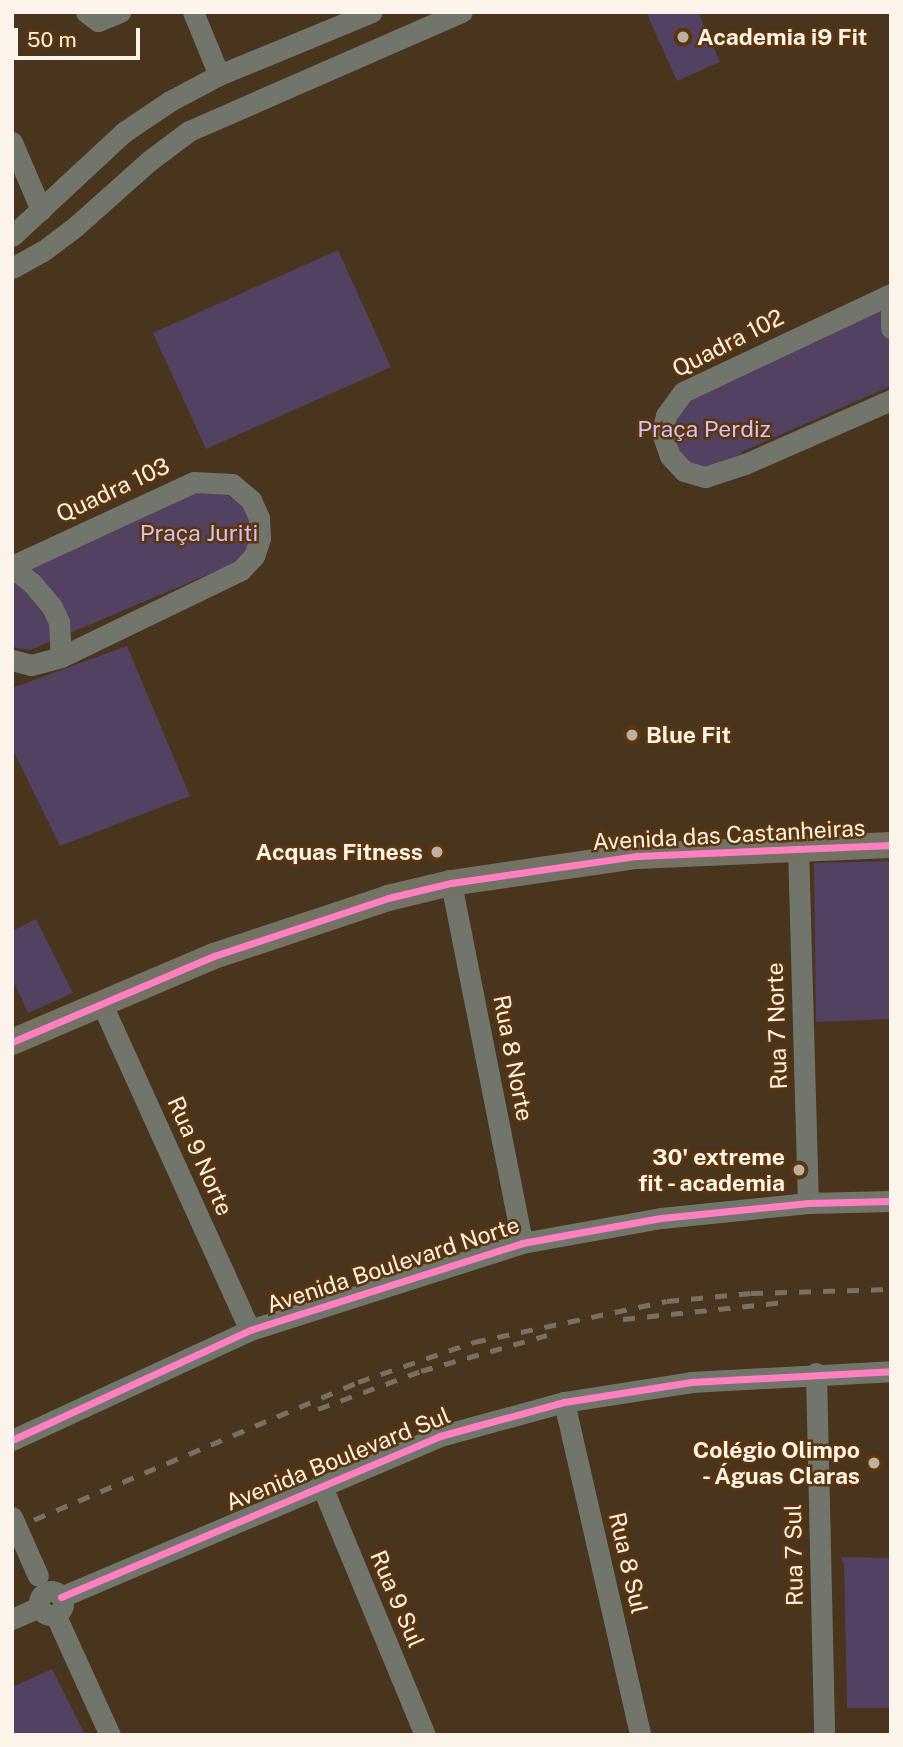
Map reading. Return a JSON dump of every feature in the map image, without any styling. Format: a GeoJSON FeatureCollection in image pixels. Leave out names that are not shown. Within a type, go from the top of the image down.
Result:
{"type":"FeatureCollection","features":[{"type":"Feature","properties":{"kind":"main road","name":"Avenida das Castanheiras"},"geometry":{"type":"LineString","coordinates":[[12,1042],[101,1002],[304,924],[388,898],[451,883],[595,860],[798,847],[891,845]]}},
{"type":"Feature","properties":{"kind":"street"},"geometry":{"type":"LineString","coordinates":[[86,12],[98,21],[120,12]]}},
{"type":"Feature","properties":{"kind":"street"},"geometry":{"type":"LineString","coordinates":[[193,12],[219,75]]}},
{"type":"Feature","properties":{"kind":"street"},"geometry":{"type":"LineString","coordinates":[[12,236],[124,132],[170,101],[219,75],[372,12]]}},
{"type":"Feature","properties":{"kind":"street"},"geometry":{"type":"LineString","coordinates":[[12,268],[43,251],[76,226],[149,161],[189,131],[462,12]]}},
{"type":"Feature","properties":{"kind":"street"},"geometry":{"type":"LineString","coordinates":[[296,44],[312,76]]}},
{"type":"Feature","properties":{"kind":"street"},"geometry":{"type":"LineString","coordinates":[[12,142],[41,210]]}},
{"type":"Feature","properties":{"kind":"street","name":"Quadra 102"},"geometry":{"type":"LineString","coordinates":[[891,294],[683,392],[666,415],[662,433],[670,456],[684,471],[705,477],[746,464],[891,400]]}},
{"type":"Feature","properties":{"kind":"street"},"geometry":{"type":"LineString","coordinates":[[891,311],[891,328]]}},
{"type":"Feature","properties":{"kind":"street","name":"Quadra 103"},"geometry":{"type":"LineString","coordinates":[[12,660],[31,665],[61,657],[241,570],[254,556],[260,538],[259,518],[251,500],[232,484],[194,482],[12,567],[32,583],[52,607],[59,622],[61,657]]}},
{"type":"Feature","properties":{"kind":"street","name":"Rua 7 Norte"},"geometry":{"type":"LineString","coordinates":[[798,847],[808,1203]]}},
{"type":"Feature","properties":{"kind":"street","name":"Rua 8 Norte"},"geometry":{"type":"LineString","coordinates":[[451,883],[522,1242]]}},
{"type":"Feature","properties":{"kind":"street","name":"Rua 9 Norte"},"geometry":{"type":"LineString","coordinates":[[101,1002],[250,1331]]}},
{"type":"Feature","properties":{"kind":"street","name":"Avenida Boulevard Norte"},"geometry":{"type":"LineString","coordinates":[[12,1440],[250,1331],[522,1242],[661,1218],[808,1203],[891,1201]]}},
{"type":"Feature","properties":{"kind":"street","name":"Avenida Boulevard Sul"},"geometry":{"type":"LineString","coordinates":[[12,1619],[48,1597],[440,1436],[564,1402],[691,1382],[816,1373],[891,1371]]}},
{"type":"Feature","properties":{"kind":"street","name":"Rua 7 Sul"},"geometry":{"type":"LineString","coordinates":[[816,1373],[824,1735]]}},
{"type":"Feature","properties":{"kind":"street","name":"Rua 8 Sul"},"geometry":{"type":"LineString","coordinates":[[564,1402],[640,1735]]}},
{"type":"Feature","properties":{"kind":"street","name":"Rua 9 Sul"},"geometry":{"type":"LineString","coordinates":[[321,1484],[425,1735]]}},
{"type":"Feature","properties":{"kind":"street"},"geometry":{"type":"LineString","coordinates":[[12,1517],[110,1735]]}},
{"type":"Feature","properties":{"kind":"green space","name":"Academia i9 Fit"},"geometry":{"type":"Polygon","coordinates":[[[646,12],[698,12],[720,62],[677,81],[646,12]]]}},
{"type":"Feature","properties":{"kind":"green space"},"geometry":{"type":"Polygon","coordinates":[[[338,250],[391,367],[206,449],[153,333],[338,250]]]}},
{"type":"Feature","properties":{"kind":"green space","name":"Praça Perdiz"},"geometry":{"type":"Polygon","coordinates":[[[891,294],[891,386],[741,452],[745,464],[684,471],[666,415],[673,401],[712,389],[863,319],[858,309],[891,294]]]}},
{"type":"Feature","properties":{"kind":"green space","name":"Praça Juriti"},"geometry":{"type":"Polygon","coordinates":[[[192,491],[222,492],[249,509],[253,527],[245,555],[228,566],[30,650],[12,647],[12,571],[192,491]]]}},
{"type":"Feature","properties":{"kind":"green space"},"geometry":{"type":"Polygon","coordinates":[[[127,646],[190,796],[60,846],[12,748],[12,688],[127,646]]]}},
{"type":"Feature","properties":{"kind":"green space"},"geometry":{"type":"Polygon","coordinates":[[[891,861],[891,1019],[816,1022],[814,863],[891,861]]]}},
{"type":"Feature","properties":{"kind":"green space"},"geometry":{"type":"Polygon","coordinates":[[[36,919],[73,993],[28,1013],[12,978],[12,931],[36,919]]]}},
{"type":"Feature","properties":{"kind":"green space"},"geometry":{"type":"Polygon","coordinates":[[[841,1557],[891,1558],[891,1708],[847,1708],[844,1564],[841,1557]]]}},
{"type":"Feature","properties":{"kind":"green space"},"geometry":{"type":"Polygon","coordinates":[[[52,1669],[85,1735],[12,1735],[12,1687],[52,1669]]]}},
{"type":"Feature","properties":{"kind":"railway"},"geometry":{"type":"LineString","coordinates":[[12,1529],[358,1382],[474,1342],[667,1301],[751,1293],[891,1289]]}},
{"type":"Feature","properties":{"kind":"railway"},"geometry":{"type":"LineString","coordinates":[[623,1319],[786,1302]]}},
{"type":"Feature","properties":{"kind":"railway"},"geometry":{"type":"LineString","coordinates":[[318,1409],[421,1371],[547,1335]]}},
{"type":"Feature","properties":{"kind":"cycle path"},"geometry":{"type":"LineString","coordinates":[[12,1042],[214,956],[388,898],[451,883],[637,856],[891,845]]}},
{"type":"Feature","properties":{"kind":"cycle path"},"geometry":{"type":"LineString","coordinates":[[12,1440],[250,1330],[522,1243],[661,1218],[808,1203],[891,1201]]}},
{"type":"Feature","properties":{"kind":"cycle path"},"geometry":{"type":"LineString","coordinates":[[61,1597],[440,1436],[564,1402],[691,1382],[891,1371]]}},
{"type":"Feature","properties":{"kind":"place","name":"Academia i9 Fit"},"geometry":{"type":"Point","coordinates":[683,37]}},
{"type":"Feature","properties":{"kind":"place","name":"Blue Fit"},"geometry":{"type":"Point","coordinates":[632,735]}},
{"type":"Feature","properties":{"kind":"place","name":"Acquas Fitness"},"geometry":{"type":"Point","coordinates":[437,852]}},
{"type":"Feature","properties":{"kind":"place","name":"30' extreme fit - academia"},"geometry":{"type":"Point","coordinates":[799,1170]}},
{"type":"Feature","properties":{"kind":"place","name":"Colégio Olimpo - Águas Claras"},"geometry":{"type":"Point","coordinates":[874,1463]}}]}
